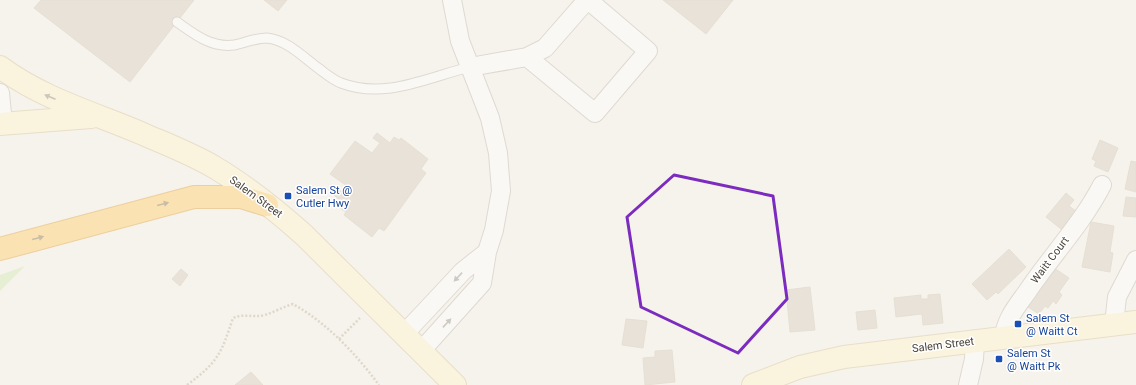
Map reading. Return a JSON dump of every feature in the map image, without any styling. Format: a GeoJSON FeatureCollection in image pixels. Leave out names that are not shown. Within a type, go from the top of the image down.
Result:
{"type":"FeatureCollection","features":[{"type":"Feature","properties":{"kind":"highway"},"geometry":{"type":"LineString","coordinates":[[0,249],[194,197],[241,198],[267,205]]}},
{"type":"Feature","properties":{"kind":"main road"},"geometry":{"type":"LineString","coordinates":[[0,67],[19,81],[46,96],[99,117]]}},
{"type":"Feature","properties":{"kind":"main road","name":"Salem Street"},"geometry":{"type":"LineString","coordinates":[[2,124],[99,117],[145,134],[213,167],[267,205],[304,235],[455,385]]}},
{"type":"Feature","properties":{"kind":"main road","name":"Salem Street"},"geometry":{"type":"LineString","coordinates":[[753,385],[794,369],[838,358],[1136,322]]}},
{"type":"Feature","properties":{"kind":"street"},"geometry":{"type":"LineString","coordinates":[[421,352],[482,282],[487,252],[494,230],[501,191],[498,153],[490,118],[460,41],[452,0]]}},
{"type":"Feature","properties":{"kind":"street"},"geometry":{"type":"LineString","coordinates":[[470,67],[508,62],[527,57],[544,48],[587,0],[648,51],[595,113],[527,57]]}},
{"type":"Feature","properties":{"kind":"street","name":"Salem Street"},"geometry":{"type":"LineString","coordinates":[[0,93],[2,124]]}},
{"type":"Feature","properties":{"kind":"street","name":"Waitt Court"},"geometry":{"type":"LineString","coordinates":[[1004,338],[1005,329],[1011,315],[1041,271],[1092,205],[1102,185]]}},
{"type":"Feature","properties":{"kind":"street"},"geometry":{"type":"LineString","coordinates":[[404,334],[463,271],[487,252]]}},
{"type":"Feature","properties":{"kind":"street"},"geometry":{"type":"LineString","coordinates":[[1114,324],[1117,297],[1136,260]]}},
{"type":"Feature","properties":{"kind":"street"},"geometry":{"type":"LineString","coordinates":[[968,385],[974,359],[975,341]]}},
{"type":"Feature","properties":{"kind":"lane"},"geometry":{"type":"LineString","coordinates":[[177,22],[197,37],[215,44],[233,45],[267,38],[291,47],[340,83],[363,90],[387,89],[414,84],[440,74],[470,67]]}},
{"type":"Feature","properties":{"kind":"path"},"geometry":{"type":"LineString","coordinates":[[187,385],[214,362],[224,346],[233,318],[242,314],[253,317],[266,315],[279,308],[292,304],[312,315],[339,339],[380,385]]}},
{"type":"Feature","properties":{"kind":"path"},"geometry":{"type":"LineString","coordinates":[[339,339],[360,317]]}},
{"type":"Feature","properties":{"kind":"highlighted area"},"geometry":{"type":"Polygon","coordinates":[[[674,175],[773,196],[787,299],[738,353],[641,307],[627,217],[674,175]]]}},
{"type":"Feature","properties":{"kind":"green space"},"geometry":{"type":"Polygon","coordinates":[[[25,266],[0,291],[0,275],[25,266]]]}},
{"type":"Feature","properties":{"kind":"building"},"geometry":{"type":"Polygon","coordinates":[[[41,0],[194,0],[130,82],[34,8],[41,0]]]}},
{"type":"Feature","properties":{"kind":"building"},"geometry":{"type":"Polygon","coordinates":[[[264,0],[287,0],[278,11],[264,0]]]}},
{"type":"Feature","properties":{"kind":"building"},"geometry":{"type":"Polygon","coordinates":[[[663,0],[733,0],[706,34],[663,0]]]}},
{"type":"Feature","properties":{"kind":"building"},"geometry":{"type":"Polygon","coordinates":[[[377,133],[390,143],[394,137],[399,140],[401,138],[428,159],[421,169],[426,173],[384,231],[379,228],[372,237],[344,215],[346,212],[340,208],[344,203],[331,193],[336,187],[342,192],[347,186],[330,174],[355,141],[372,153],[380,143],[373,138],[377,133]]]}},
{"type":"Feature","properties":{"kind":"building"},"geometry":{"type":"Polygon","coordinates":[[[1100,140],[1118,148],[1108,172],[1094,166],[1096,161],[1092,159],[1100,140]]]}},
{"type":"Feature","properties":{"kind":"building"},"geometry":{"type":"Polygon","coordinates":[[[1131,161],[1136,162],[1136,192],[1125,189],[1131,161]]]}},
{"type":"Feature","properties":{"kind":"building"},"geometry":{"type":"Polygon","coordinates":[[[1066,193],[1074,200],[1069,206],[1076,211],[1061,229],[1046,217],[1066,193]]]}},
{"type":"Feature","properties":{"kind":"building"},"geometry":{"type":"Polygon","coordinates":[[[1126,197],[1136,198],[1136,217],[1123,216],[1126,197]]]}},
{"type":"Feature","properties":{"kind":"building"},"geometry":{"type":"Polygon","coordinates":[[[1091,222],[1114,226],[1110,252],[1113,253],[1110,272],[1082,267],[1091,222]]]}},
{"type":"Feature","properties":{"kind":"building"},"geometry":{"type":"Polygon","coordinates":[[[1009,249],[1026,267],[998,294],[996,292],[987,300],[972,284],[1009,249]]]}},
{"type":"Feature","properties":{"kind":"building"},"geometry":{"type":"Polygon","coordinates":[[[1054,268],[1069,278],[1059,292],[1062,295],[1056,304],[1053,301],[1048,308],[1045,306],[1039,314],[1025,305],[1054,268]]]}},
{"type":"Feature","properties":{"kind":"building"},"geometry":{"type":"Polygon","coordinates":[[[181,269],[188,275],[180,286],[172,279],[181,269]]]}},
{"type":"Feature","properties":{"kind":"building"},"geometry":{"type":"Polygon","coordinates":[[[810,287],[815,330],[790,332],[786,290],[810,287]]]}},
{"type":"Feature","properties":{"kind":"building"},"geometry":{"type":"Polygon","coordinates":[[[940,294],[943,323],[923,325],[922,314],[896,317],[894,298],[921,295],[921,299],[928,299],[928,295],[940,294]]]}},
{"type":"Feature","properties":{"kind":"building"},"geometry":{"type":"Polygon","coordinates":[[[875,310],[877,328],[858,330],[856,312],[875,310]]]}},
{"type":"Feature","properties":{"kind":"building"},"geometry":{"type":"Polygon","coordinates":[[[626,319],[647,321],[643,348],[622,345],[626,319]]]}},
{"type":"Feature","properties":{"kind":"building"},"geometry":{"type":"Polygon","coordinates":[[[672,350],[675,382],[645,385],[643,358],[655,357],[655,351],[672,350]]]}},
{"type":"Feature","properties":{"kind":"building"},"geometry":{"type":"Polygon","coordinates":[[[251,372],[263,385],[235,385],[251,372]]]}},
{"type":"Feature","properties":{"kind":"place","name":"Salem St @ Cutler Hwy"},"geometry":{"type":"Point","coordinates":[288,196]}},
{"type":"Feature","properties":{"kind":"place","name":"Salem St @ Waitt Ct"},"geometry":{"type":"Point","coordinates":[1018,324]}},
{"type":"Feature","properties":{"kind":"place","name":"Salem St @ Waitt Pk"},"geometry":{"type":"Point","coordinates":[999,359]}}]}
